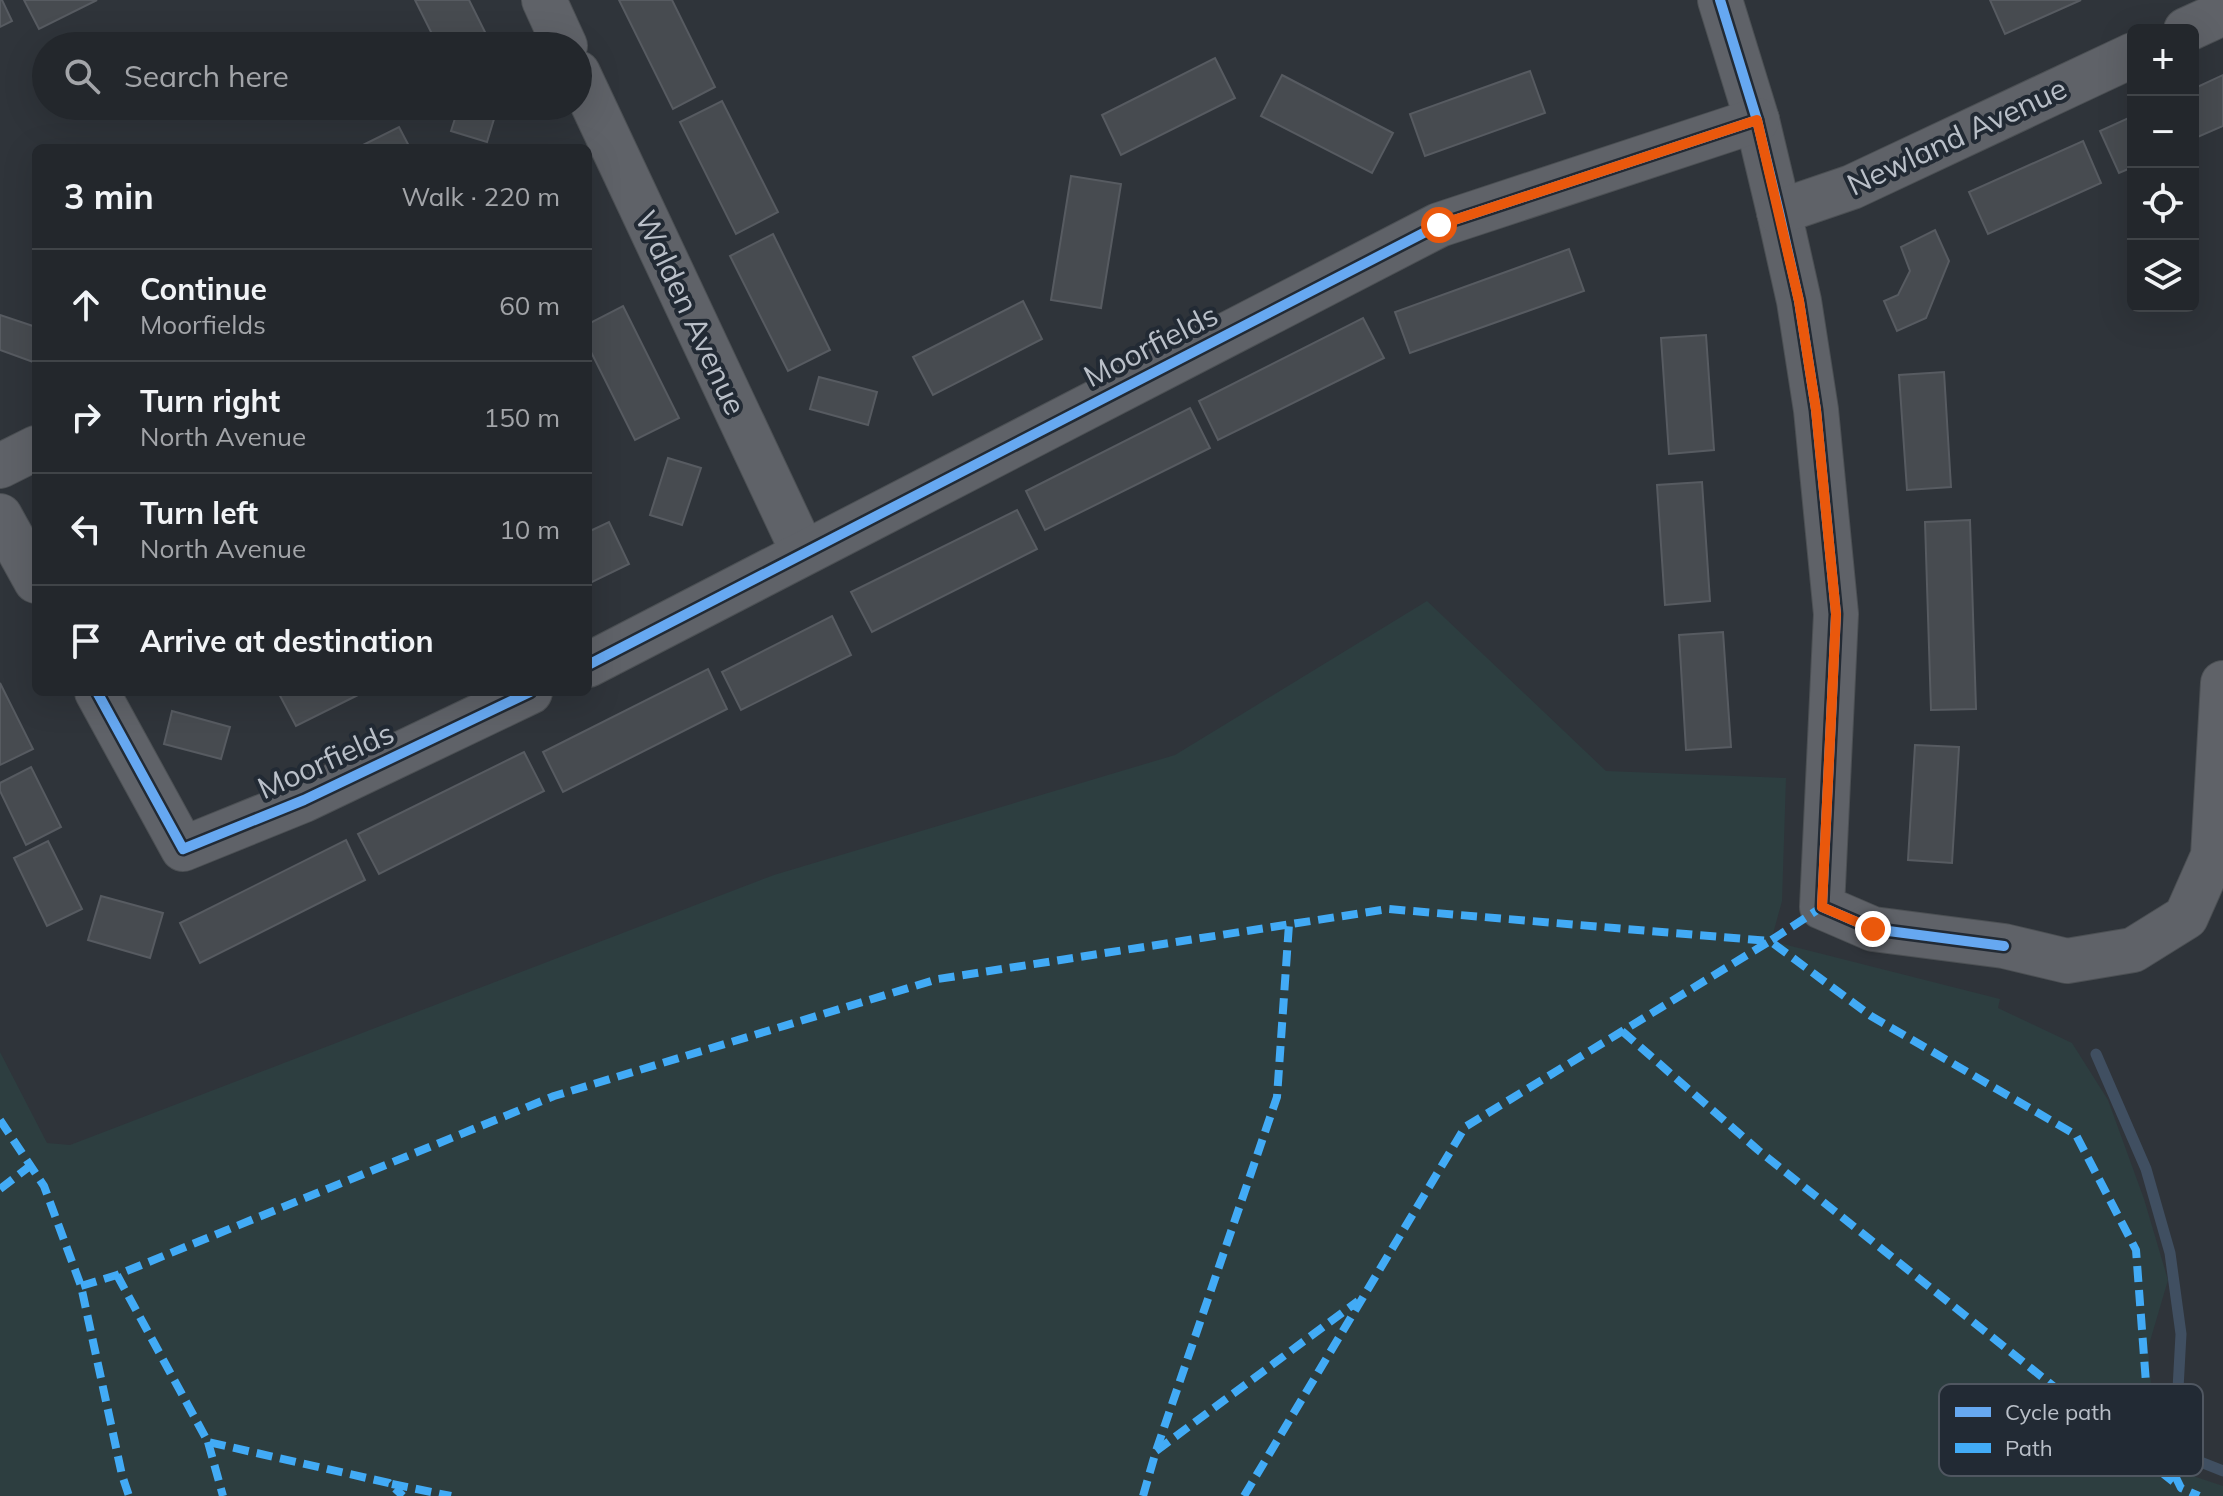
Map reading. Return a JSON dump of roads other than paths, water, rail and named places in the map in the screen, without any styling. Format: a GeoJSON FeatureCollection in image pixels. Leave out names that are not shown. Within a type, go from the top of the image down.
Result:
{"type":"FeatureCollection","features":[{"type":"Feature","properties":{"kind":"street"},"geometry":{"type":"LineString","coordinates":[[544,0],[559,32]]}},
{"type":"Feature","properties":{"kind":"street"},"geometry":{"type":"LineString","coordinates":[[1720,0],[1757,120],[1779,212],[1799,301],[1816,410],[1836,614],[1822,907],[1873,929],[2004,946],[2067,961],[2133,950],[2186,917],[2213,856],[2223,683]]}},
{"type":"Feature","properties":{"kind":"street"},"geometry":{"type":"LineString","coordinates":[[2199,24],[2223,13]]}},
{"type":"Feature","properties":{"kind":"street","name":"Newland Avenue"},"geometry":{"type":"LineString","coordinates":[[1779,212],[1852,187],[2127,58]]}},
{"type":"Feature","properties":{"kind":"street","name":"Walden Avenue"},"geometry":{"type":"LineString","coordinates":[[591,120],[603,166],[803,552]]}},
{"type":"Feature","properties":{"kind":"street","name":"Moorfields"},"geometry":{"type":"LineString","coordinates":[[592,663],[1439,225],[1757,120]]}},
{"type":"Feature","properties":{"kind":"street"},"geometry":{"type":"LineString","coordinates":[[0,466],[32,450]]}},
{"type":"Feature","properties":{"kind":"street"},"geometry":{"type":"LineString","coordinates":[[0,516],[32,574]]}},
{"type":"Feature","properties":{"kind":"street","name":"Moorfields"},"geometry":{"type":"LineString","coordinates":[[99,696],[183,849],[304,800],[522,696]]}},
{"type":"Feature","properties":{"kind":"waterway"},"geometry":{"type":"LineString","coordinates":[[2096,1054],[2146,1169],[2170,1253],[2181,1334],[2178,1384]]}},
{"type":"Feature","properties":{"kind":"waterway"},"geometry":{"type":"LineString","coordinates":[[2203,1463],[2223,1471]]}}]}
